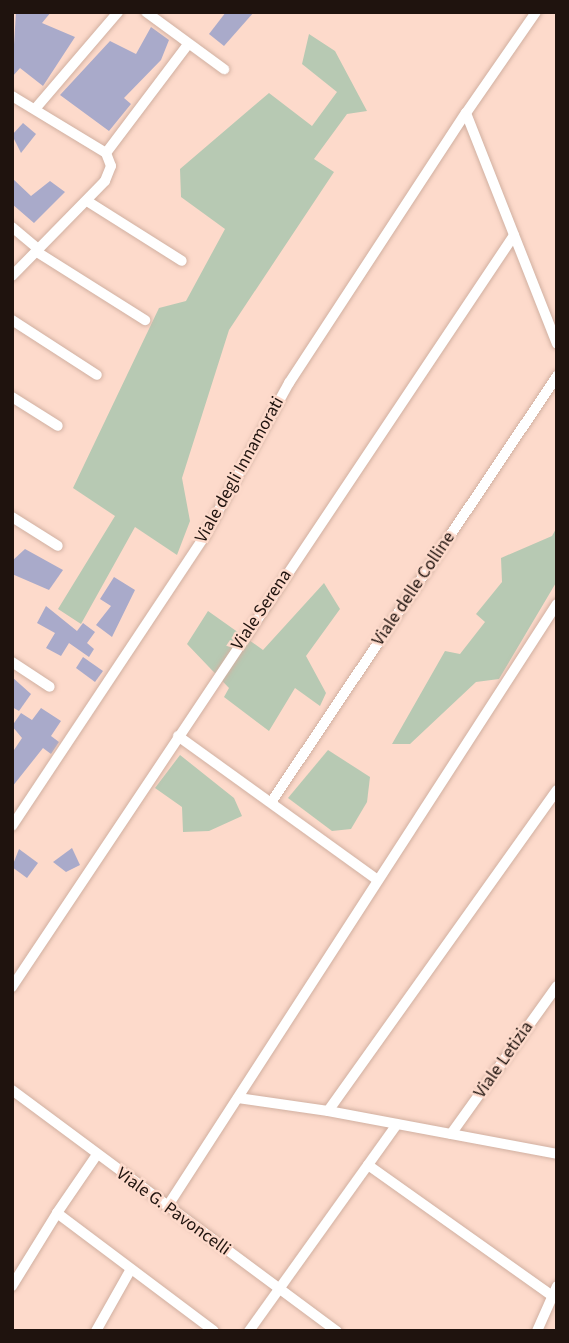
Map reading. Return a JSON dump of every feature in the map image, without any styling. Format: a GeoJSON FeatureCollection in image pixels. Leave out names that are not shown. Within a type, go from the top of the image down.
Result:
{"type":"FeatureCollection","features":[{"type":"Feature","properties":{"kind":"street"},"geometry":{"type":"LineString","coordinates":[[35,109],[118,12]]}},
{"type":"Feature","properties":{"kind":"street"},"geometry":{"type":"LineString","coordinates":[[146,12],[223,69]]}},
{"type":"Feature","properties":{"kind":"street","name":"Viale degli Innamorati"},"geometry":{"type":"LineString","coordinates":[[12,826],[205,535],[289,383],[466,113],[536,12]]}},
{"type":"Feature","properties":{"kind":"street"},"geometry":{"type":"LineString","coordinates":[[106,153],[188,44]]}},
{"type":"Feature","properties":{"kind":"street"},"geometry":{"type":"LineString","coordinates":[[12,96],[106,153],[111,166],[87,201],[12,276]]}},
{"type":"Feature","properties":{"kind":"street"},"geometry":{"type":"LineString","coordinates":[[466,113],[557,344]]}},
{"type":"Feature","properties":{"kind":"street"},"geometry":{"type":"LineString","coordinates":[[87,201],[182,261]]}},
{"type":"Feature","properties":{"kind":"street"},"geometry":{"type":"LineString","coordinates":[[12,227],[38,251],[145,320]]}},
{"type":"Feature","properties":{"kind":"street","name":"Viale Serena"},"geometry":{"type":"LineString","coordinates":[[12,987],[514,235]]}},
{"type":"Feature","properties":{"kind":"street"},"geometry":{"type":"LineString","coordinates":[[12,320],[97,375]]}},
{"type":"Feature","properties":{"kind":"street","name":"Viale delle Colline"},"geometry":{"type":"LineString","coordinates":[[272,801],[557,376]]}},
{"type":"Feature","properties":{"kind":"street"},"geometry":{"type":"LineString","coordinates":[[12,397],[58,426]]}},
{"type":"Feature","properties":{"kind":"street"},"geometry":{"type":"LineString","coordinates":[[12,517],[58,546]]}},
{"type":"Feature","properties":{"kind":"street"},"geometry":{"type":"LineString","coordinates":[[167,1207],[556,606]]}},
{"type":"Feature","properties":{"kind":"street"},"geometry":{"type":"LineString","coordinates":[[12,662],[50,687]]}},
{"type":"Feature","properties":{"kind":"street"},"geometry":{"type":"LineString","coordinates":[[178,736],[272,801],[378,880]]}},
{"type":"Feature","properties":{"kind":"street"},"geometry":{"type":"LineString","coordinates":[[328,1111],[557,790]]}},
{"type":"Feature","properties":{"kind":"street","name":"Viale Letizia"},"geometry":{"type":"LineString","coordinates":[[451,1134],[557,986]]}},
{"type":"Feature","properties":{"kind":"street","name":"Viale G. Pavoncelli"},"geometry":{"type":"LineString","coordinates":[[12,1090],[96,1156],[337,1331]]}},
{"type":"Feature","properties":{"kind":"street"},"geometry":{"type":"LineString","coordinates":[[237,1098],[328,1111],[557,1154]]}},
{"type":"Feature","properties":{"kind":"street"},"geometry":{"type":"LineString","coordinates":[[249,1331],[282,1290],[397,1124]]}},
{"type":"Feature","properties":{"kind":"street"},"geometry":{"type":"LineString","coordinates":[[12,1286],[96,1156]]}},
{"type":"Feature","properties":{"kind":"street"},"geometry":{"type":"LineString","coordinates":[[368,1165],[554,1291],[537,1331]]}},
{"type":"Feature","properties":{"kind":"street"},"geometry":{"type":"LineString","coordinates":[[57,1213],[208,1329]]}},
{"type":"Feature","properties":{"kind":"street"},"geometry":{"type":"LineString","coordinates":[[96,1331],[131,1269]]}},
{"type":"Feature","properties":{"kind":"green space"},"geometry":{"type":"Polygon","coordinates":[[[309,34],[335,51],[367,111],[347,114],[314,159],[334,172],[229,330],[182,478],[190,521],[177,555],[135,527],[81,624],[58,609],[115,516],[73,488],[159,308],[186,301],[225,229],[181,197],[180,169],[269,93],[312,126],[337,92],[302,64],[309,34]]]}},
{"type":"Feature","properties":{"kind":"green space"},"geometry":{"type":"Polygon","coordinates":[[[557,527],[557,581],[499,679],[476,682],[410,744],[392,744],[445,651],[460,654],[485,622],[476,614],[502,582],[501,558],[552,536],[557,527]]]}},
{"type":"Feature","properties":{"kind":"green space"},"geometry":{"type":"Polygon","coordinates":[[[324,583],[340,609],[306,656],[326,693],[320,706],[295,688],[269,731],[224,697],[229,688],[187,644],[208,611],[263,650],[324,583]]]}},
{"type":"Feature","properties":{"kind":"green space"},"geometry":{"type":"Polygon","coordinates":[[[328,750],[370,777],[367,802],[351,829],[332,831],[288,798],[328,750]]]}},
{"type":"Feature","properties":{"kind":"green space"},"geometry":{"type":"Polygon","coordinates":[[[180,755],[234,798],[242,816],[209,831],[183,832],[182,807],[155,788],[180,755]]]}},
{"type":"Feature","properties":{"kind":"building"},"geometry":{"type":"Polygon","coordinates":[[[16,12],[51,12],[42,23],[75,37],[43,86],[20,68],[12,77],[16,12]]]}},
{"type":"Feature","properties":{"kind":"building"},"geometry":{"type":"Polygon","coordinates":[[[226,12],[254,12],[224,46],[209,34],[226,12]]]}},
{"type":"Feature","properties":{"kind":"building"},"geometry":{"type":"Polygon","coordinates":[[[151,27],[169,40],[161,60],[124,98],[131,104],[109,131],[60,95],[110,41],[136,54],[151,27]]]}},
{"type":"Feature","properties":{"kind":"building"},"geometry":{"type":"Polygon","coordinates":[[[23,123],[36,134],[21,153],[12,135],[23,123]]]}},
{"type":"Feature","properties":{"kind":"building"},"geometry":{"type":"Polygon","coordinates":[[[12,178],[31,196],[50,181],[65,192],[34,223],[12,204],[12,178]]]}},
{"type":"Feature","properties":{"kind":"building"},"geometry":{"type":"Polygon","coordinates":[[[25,549],[63,570],[49,590],[12,574],[12,561],[25,549]]]}},
{"type":"Feature","properties":{"kind":"building"},"geometry":{"type":"Polygon","coordinates":[[[114,577],[135,590],[112,637],[96,625],[111,606],[100,599],[114,577]]]}},
{"type":"Feature","properties":{"kind":"building"},"geometry":{"type":"Polygon","coordinates":[[[46,606],[77,631],[83,623],[95,632],[87,643],[94,649],[89,657],[69,643],[61,656],[46,648],[55,633],[37,623],[46,606]]]}},
{"type":"Feature","properties":{"kind":"building"},"geometry":{"type":"Polygon","coordinates":[[[83,657],[103,671],[95,682],[76,668],[83,657]]]}},
{"type":"Feature","properties":{"kind":"building"},"geometry":{"type":"Polygon","coordinates":[[[12,677],[31,694],[19,711],[12,707],[12,677]]]}},
{"type":"Feature","properties":{"kind":"building"},"geometry":{"type":"Polygon","coordinates":[[[41,708],[61,721],[51,736],[59,742],[51,754],[43,748],[12,787],[12,753],[22,738],[12,726],[21,713],[32,720],[41,708]]]}},
{"type":"Feature","properties":{"kind":"building"},"geometry":{"type":"Polygon","coordinates":[[[72,848],[80,865],[66,872],[53,862],[72,848]]]}},
{"type":"Feature","properties":{"kind":"building"},"geometry":{"type":"Polygon","coordinates":[[[19,849],[38,863],[27,878],[12,867],[19,849]]]}}]}
